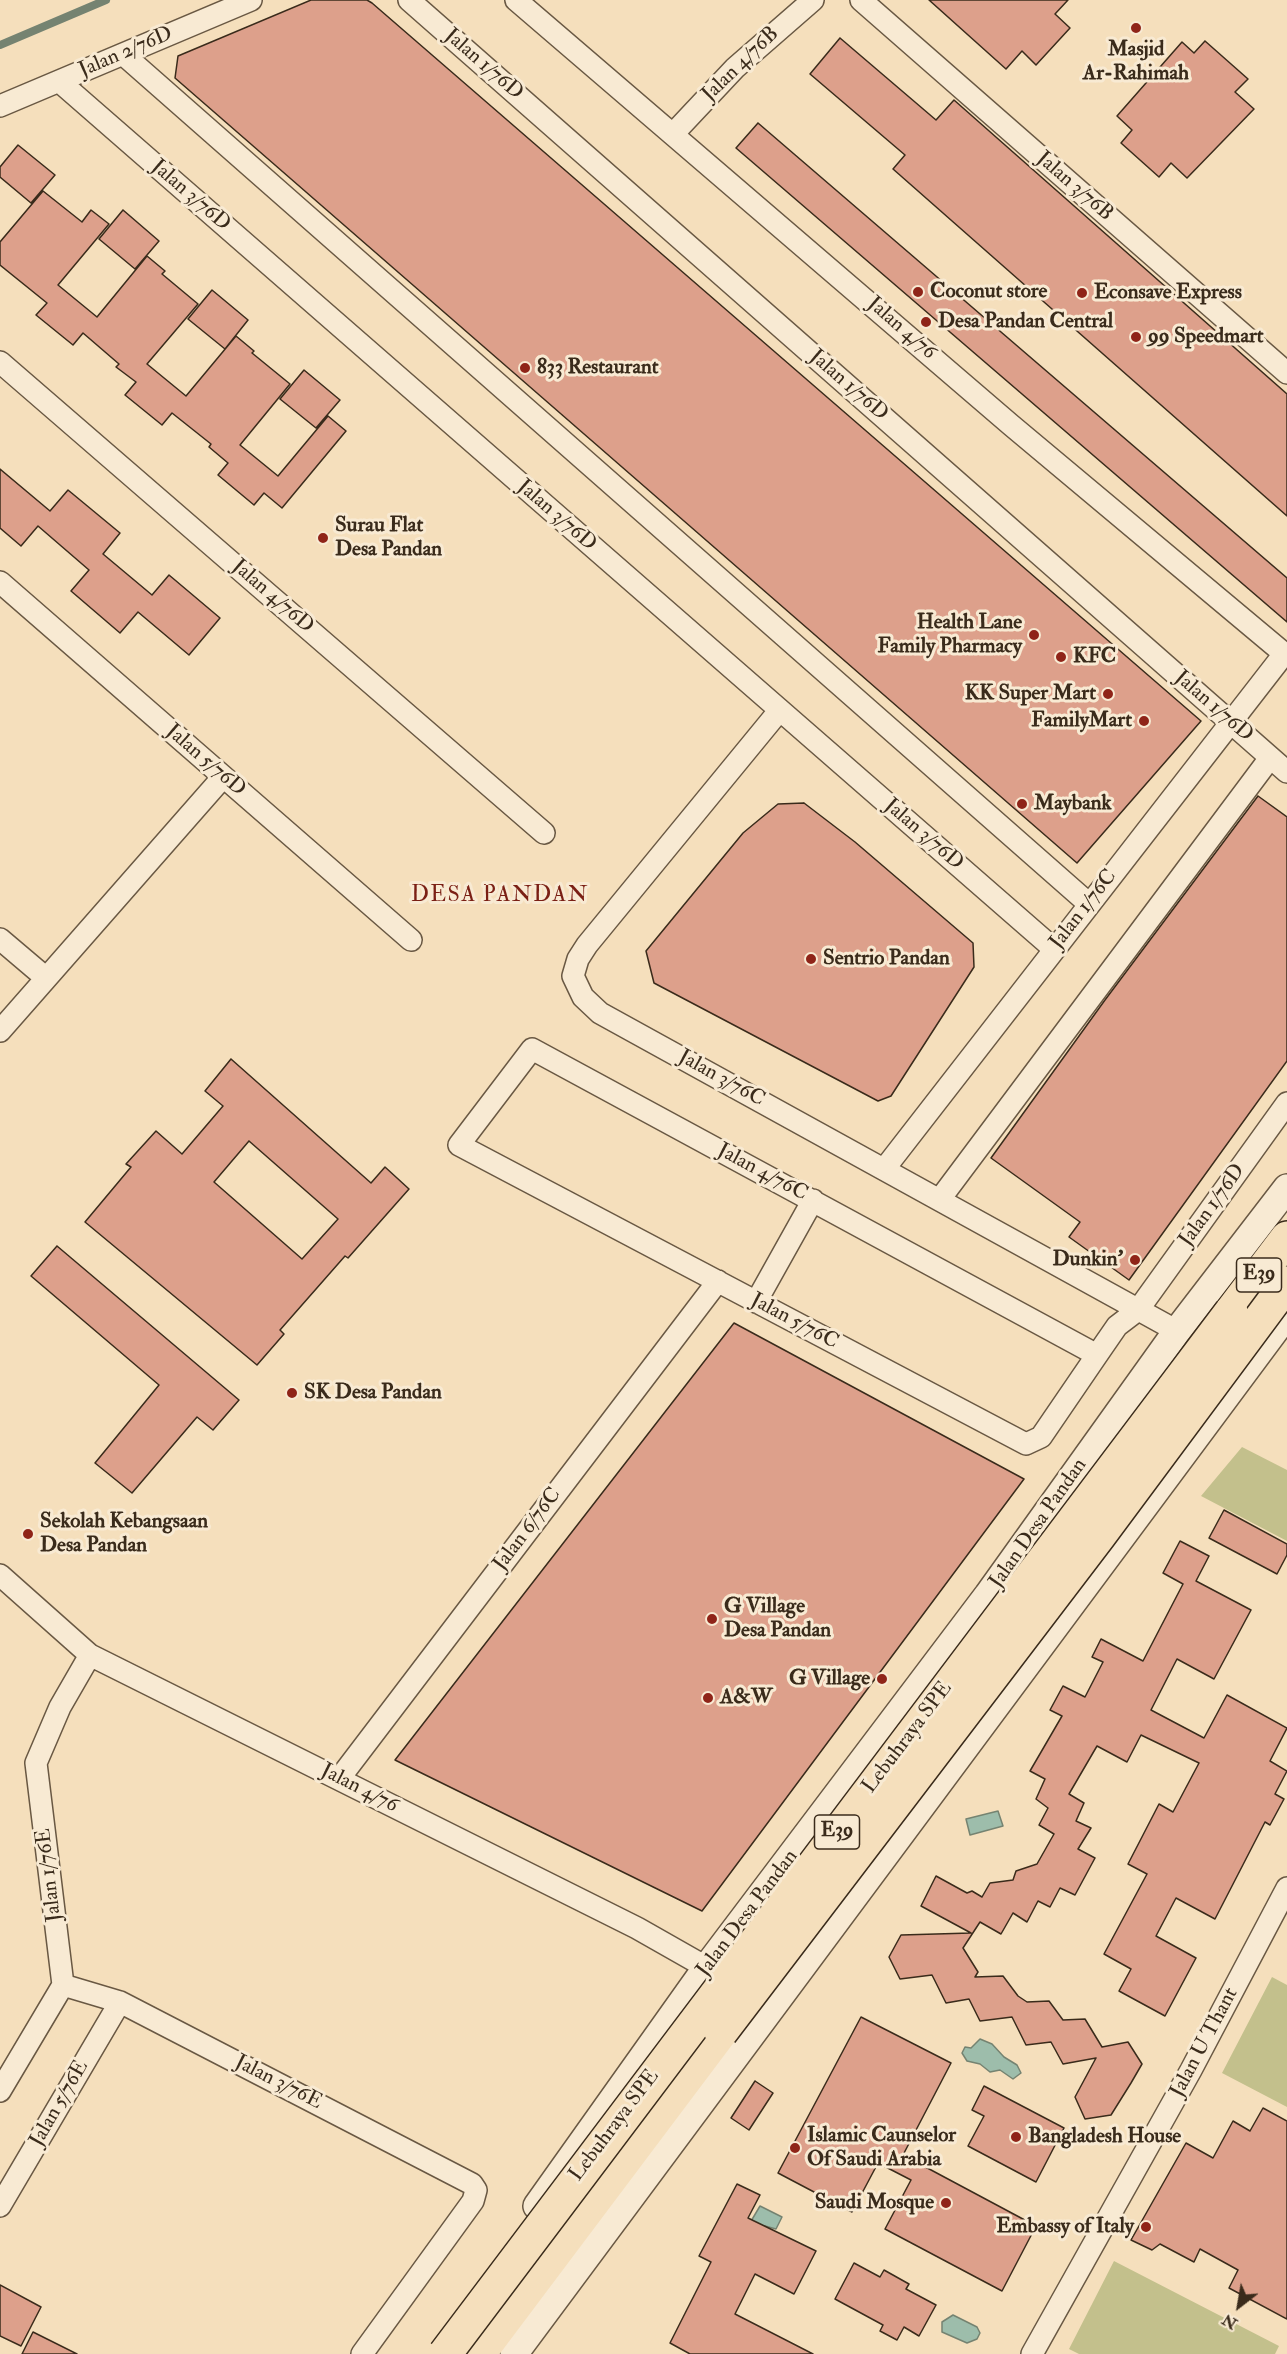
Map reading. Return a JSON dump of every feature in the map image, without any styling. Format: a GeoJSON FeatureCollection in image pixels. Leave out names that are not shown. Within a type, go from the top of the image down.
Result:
{"type":"FeatureCollection","features":[{"type":"Feature","properties":{"kind":"highway","name":"Lebuhraya SPE"},"geometry":{"type":"LineString","coordinates":[[445,2354],[1287,1238]]}},
{"type":"Feature","properties":{"kind":"highway","name":"Lebuhraya SPE"},"geometry":{"type":"LineString","coordinates":[[479,2354],[686,2077],[1099,1536],[1287,1283]]}},
{"type":"Feature","properties":{"kind":"street","name":"Jalan 2/76D"},"geometry":{"type":"LineString","coordinates":[[0,106],[251,0]]}},
{"type":"Feature","properties":{"kind":"street","name":"Jalan 1/76D"},"geometry":{"type":"LineString","coordinates":[[409,0],[1287,772]]}},
{"type":"Feature","properties":{"kind":"street","name":"Jalan 4/76"},"geometry":{"type":"LineString","coordinates":[[516,0],[1011,425],[1285,655]]}},
{"type":"Feature","properties":{"kind":"street","name":"Jalan 4/76B"},"geometry":{"type":"LineString","coordinates":[[673,134],[735,68],[813,0]]}},
{"type":"Feature","properties":{"kind":"street","name":"Jalan 3/76B"},"geometry":{"type":"LineString","coordinates":[[861,0],[1287,373]]}},
{"type":"Feature","properties":{"kind":"street"},"geometry":{"type":"LineString","coordinates":[[124,55],[1089,904]]}},
{"type":"Feature","properties":{"kind":"street","name":"Jalan 3/76D"},"geometry":{"type":"LineString","coordinates":[[60,82],[1054,949]]}},
{"type":"Feature","properties":{"kind":"street","name":"Jalan 4/76D"},"geometry":{"type":"LineString","coordinates":[[0,362],[544,833]]}},
{"type":"Feature","properties":{"kind":"street","name":"Jalan 5/76D"},"geometry":{"type":"LineString","coordinates":[[0,582],[411,940]]}},
{"type":"Feature","properties":{"kind":"street","name":"Jalan 1/76C"},"geometry":{"type":"LineString","coordinates":[[885,1168],[1229,722],[1285,655]]}},
{"type":"Feature","properties":{"kind":"street","name":"Jalan 3/76C"},"geometry":{"type":"LineString","coordinates":[[779,711],[587,945],[578,959],[573,976],[583,997],[600,1013],[885,1168],[1177,1331]]}},
{"type":"Feature","properties":{"kind":"street"},"geometry":{"type":"LineString","coordinates":[[940,1199],[1270,758]]}},
{"type":"Feature","properties":{"kind":"street"},"geometry":{"type":"LineString","coordinates":[[0,1031],[223,777]]}},
{"type":"Feature","properties":{"kind":"street"},"geometry":{"type":"LineString","coordinates":[[0,939],[46,978]]}},
{"type":"Feature","properties":{"kind":"street","name":"Jalan 4/76C"},"geometry":{"type":"LineString","coordinates":[[459,1145],[532,1050],[1097,1354]]}},
{"type":"Feature","properties":{"kind":"street","name":"Jalan 1/76D"},"geometry":{"type":"LineString","coordinates":[[1138,1310],[1287,1103]]}},
{"type":"Feature","properties":{"kind":"street","name":"Jalan 5/76C"},"geometry":{"type":"LineString","coordinates":[[459,1145],[1026,1444],[1041,1437],[1097,1354]]}},
{"type":"Feature","properties":{"kind":"street","name":"Jalan Desa Pandan"},"geometry":{"type":"LineString","coordinates":[[428,2354],[707,1967],[988,1595],[1177,1331],[1287,1188]]}},
{"type":"Feature","properties":{"kind":"street"},"geometry":{"type":"LineString","coordinates":[[756,1302],[813,1200]]}},
{"type":"Feature","properties":{"kind":"street","name":"Jalan Desa Pandan"},"geometry":{"type":"LineString","coordinates":[[456,2354],[742,1990],[867,1801],[1287,1254]]}},
{"type":"Feature","properties":{"kind":"street","name":"Jalan 6/76C"},"geometry":{"type":"LineString","coordinates":[[339,1779],[718,1281]]}},
{"type":"Feature","properties":{"kind":"street"},"geometry":{"type":"LineString","coordinates":[[1097,1354],[1117,1326],[1138,1310]]}},
{"type":"Feature","properties":{"kind":"street"},"geometry":{"type":"LineString","coordinates":[[514,2354],[1287,1314]]}},
{"type":"Feature","properties":{"kind":"street","name":"Jalan 4/76"},"geometry":{"type":"LineString","coordinates":[[0,1575],[90,1655],[638,1928],[707,1967],[742,1990]]}},
{"type":"Feature","properties":{"kind":"street","name":"Jalan 1/76E"},"geometry":{"type":"LineString","coordinates":[[63,1985],[36,1763],[60,1707],[90,1655]]}},
{"type":"Feature","properties":{"kind":"street"},"geometry":{"type":"LineString","coordinates":[[742,1990],[759,1998],[769,1993],[809,1938],[867,1878]]}},
{"type":"Feature","properties":{"kind":"street","name":"Jalan U Thant"},"geometry":{"type":"LineString","coordinates":[[1032,2354],[1191,2070],[1287,1888]]}},
{"type":"Feature","properties":{"kind":"street"},"geometry":{"type":"LineString","coordinates":[[0,2091],[63,1985]]}},
{"type":"Feature","properties":{"kind":"street","name":"Jalan 3/76E"},"geometry":{"type":"LineString","coordinates":[[63,1985],[120,2002],[465,2179],[476,2190],[473,2201],[362,2354]]}},
{"type":"Feature","properties":{"kind":"street"},"geometry":{"type":"LineString","coordinates":[[689,2119],[751,2024],[755,2008],[742,1990]]}},
{"type":"Feature","properties":{"kind":"street","name":"Jalan 5/76E"},"geometry":{"type":"LineString","coordinates":[[0,2206],[120,2002]]}},
{"type":"Feature","properties":{"kind":"shaded area"},"geometry":{"type":"Polygon","coordinates":[[[1242,1447],[1287,1470],[1287,1541],[1201,1496],[1242,1447]]]}},
{"type":"Feature","properties":{"kind":"shaded area"},"geometry":{"type":"Polygon","coordinates":[[[998,1811],[1003,1826],[970,1835],[966,1819],[998,1811]]]}},
{"type":"Feature","properties":{"kind":"shaded area"},"geometry":{"type":"Polygon","coordinates":[[[1272,1977],[1287,1985],[1287,2107],[1222,2073],[1272,1977]]]}},
{"type":"Feature","properties":{"kind":"shaded area"},"geometry":{"type":"Polygon","coordinates":[[[980,2039],[992,2044],[1004,2057],[1017,2065],[1021,2073],[1013,2079],[1000,2070],[990,2072],[980,2064],[967,2061],[962,2053],[965,2047],[971,2048],[980,2039]]]}},
{"type":"Feature","properties":{"kind":"shaded area"},"geometry":{"type":"Polygon","coordinates":[[[760,2206],[782,2217],[776,2229],[765,2226],[747,2228],[760,2206]]]}},
{"type":"Feature","properties":{"kind":"shaded area"},"geometry":{"type":"Polygon","coordinates":[[[1114,2261],[1279,2346],[1275,2354],[1079,2354],[1069,2349],[1114,2261]]]}},
{"type":"Feature","properties":{"kind":"shaded area"},"geometry":{"type":"Polygon","coordinates":[[[953,2315],[977,2327],[980,2333],[977,2339],[967,2343],[942,2332],[942,2322],[953,2315]]]}},
{"type":"Feature","properties":{"kind":"building"},"geometry":{"type":"Polygon","coordinates":[[[311,0],[367,0],[372,3],[1201,721],[1077,863],[175,78],[178,56],[311,0]]]}},
{"type":"Feature","properties":{"kind":"building"},"geometry":{"type":"Polygon","coordinates":[[[929,0],[1068,0],[1055,14],[1070,28],[1036,65],[1022,51],[1006,69],[929,0]]]}},
{"type":"Feature","properties":{"kind":"building"},"geometry":{"type":"Polygon","coordinates":[[[840,38],[936,120],[954,100],[1287,394],[1287,516],[893,169],[905,155],[810,74],[840,38]]]}},
{"type":"Feature","properties":{"kind":"building"},"geometry":{"type":"Polygon","coordinates":[[[1205,41],[1248,79],[1235,92],[1254,109],[1187,178],[1171,163],[1159,177],[1121,143],[1132,130],[1117,116],[1182,42],[1194,53],[1205,41]]]}},
{"type":"Feature","properties":{"kind":"building"},"geometry":{"type":"Polygon","coordinates":[[[758,123],[1287,578],[1287,622],[736,148],[758,123]]]}},
{"type":"Feature","properties":{"kind":"building"},"geometry":{"type":"Polygon","coordinates":[[[18,145],[55,175],[31,203],[0,177],[0,167],[18,145]]]}},
{"type":"Feature","properties":{"kind":"building"},"geometry":{"type":"Polygon","coordinates":[[[43,191],[82,222],[91,210],[109,224],[58,285],[97,317],[147,256],[165,271],[162,274],[198,304],[147,364],[186,396],[236,336],[254,351],[252,353],[290,384],[240,445],[278,476],[328,416],[346,431],[282,508],[264,493],[254,505],[218,475],[228,463],[209,447],[211,444],[172,413],[162,425],[125,395],[136,382],[116,367],[119,364],[83,333],[73,345],[36,315],[47,303],[0,265],[0,242],[43,191]]]}},
{"type":"Feature","properties":{"kind":"building"},"geometry":{"type":"Polygon","coordinates":[[[123,210],[159,241],[135,269],[99,239],[123,210]]]}},
{"type":"Feature","properties":{"kind":"building"},"geometry":{"type":"Polygon","coordinates":[[[212,290],[248,320],[225,349],[188,319],[212,290]]]}},
{"type":"Feature","properties":{"kind":"building"},"geometry":{"type":"Polygon","coordinates":[[[304,370],[340,400],[316,428],[280,399],[304,370]]]}},
{"type":"Feature","properties":{"kind":"building"},"geometry":{"type":"Polygon","coordinates":[[[0,469],[50,511],[68,490],[120,533],[103,554],[152,595],[169,575],[220,618],[189,655],[138,612],[120,633],[71,591],[89,570],[38,526],[21,546],[0,528],[0,469]]]}},
{"type":"Feature","properties":{"kind":"building"},"geometry":{"type":"Polygon","coordinates":[[[1258,796],[1287,817],[1287,1061],[1129,1280],[1069,1237],[1080,1222],[991,1158],[1105,1000],[1258,796]]]}},
{"type":"Feature","properties":{"kind":"building","name":"Sentrio Pandan"},"geometry":{"type":"Polygon","coordinates":[[[804,803],[855,842],[973,943],[974,967],[891,1096],[878,1101],[654,983],[646,951],[743,833],[778,804],[804,803]]]}},
{"type":"Feature","properties":{"kind":"building"},"geometry":{"type":"Polygon","coordinates":[[[231,1059],[371,1183],[385,1167],[409,1189],[348,1258],[345,1256],[280,1330],[284,1334],[257,1365],[85,1222],[131,1167],[126,1164],[156,1131],[182,1154],[223,1106],[205,1091],[231,1059]],[[249,1141],[214,1182],[302,1259],[338,1219],[249,1141]]]}},
{"type":"Feature","properties":{"kind":"building"},"geometry":{"type":"Polygon","coordinates":[[[57,1246],[239,1400],[213,1430],[197,1417],[132,1493],[95,1463],[159,1385],[31,1276],[57,1246]]]}},
{"type":"Feature","properties":{"kind":"building","name":"G Village Desa Pandan"},"geometry":{"type":"Polygon","coordinates":[[[734,1323],[1024,1479],[702,1911],[395,1760],[734,1323]]]}},
{"type":"Feature","properties":{"kind":"building"},"geometry":{"type":"Polygon","coordinates":[[[1224,1510],[1287,1544],[1287,1555],[1277,1574],[1209,1538],[1224,1510]]]}},
{"type":"Feature","properties":{"kind":"building"},"geometry":{"type":"Polygon","coordinates":[[[1180,1541],[1209,1556],[1196,1581],[1251,1610],[1214,1679],[1177,1659],[1151,1710],[1204,1738],[1227,1695],[1287,1728],[1270,1761],[1287,1771],[1275,1794],[1284,1799],[1270,1825],[1265,1822],[1215,1919],[1176,1898],[1156,1936],[1196,1958],[1165,2016],[1119,1991],[1131,1969],[1104,1954],[1147,1874],[1128,1864],[1159,1804],[1173,1812],[1199,1763],[1141,1735],[1127,1762],[1097,1746],[1069,1794],[1084,1803],[1076,1821],[1091,1828],[1078,1849],[1095,1858],[1075,1895],[1060,1888],[1050,1907],[1038,1901],[1027,1922],[1013,1913],[1001,1934],[980,1922],[963,1948],[978,1972],[975,1977],[1003,1976],[1018,1996],[1027,2002],[1049,2001],[1063,2020],[1085,2019],[1102,2047],[1128,2042],[1142,2064],[1111,2115],[1085,2119],[1075,2097],[1096,2058],[1063,2064],[1051,2042],[1026,2045],[1012,2017],[980,2021],[969,1999],[946,2003],[932,1975],[900,1979],[889,1957],[901,1935],[971,1933],[921,1906],[936,1876],[967,1893],[972,1891],[982,1897],[990,1883],[1013,1880],[1016,1871],[1037,1864],[1054,1834],[1039,1825],[1048,1808],[1036,1799],[1045,1779],[1030,1771],[1062,1716],[1050,1710],[1063,1686],[1085,1697],[1103,1662],[1092,1657],[1101,1639],[1143,1661],[1183,1584],[1163,1573],[1180,1541]]]}},
{"type":"Feature","properties":{"kind":"building"},"geometry":{"type":"Polygon","coordinates":[[[861,2017],[951,2063],[903,2155],[1036,2226],[1002,2291],[885,2229],[911,2180],[878,2163],[852,2212],[778,2173],[861,2017]]]}},
{"type":"Feature","properties":{"kind":"building"},"geometry":{"type":"Polygon","coordinates":[[[755,2081],[773,2093],[749,2130],[731,2118],[755,2081]]]}},
{"type":"Feature","properties":{"kind":"building","name":"Bangladesh House"},"geometry":{"type":"Polygon","coordinates":[[[984,2086],[1064,2128],[1036,2182],[968,2146],[984,2116],[972,2110],[984,2086]]]}},
{"type":"Feature","properties":{"kind":"building"},"geometry":{"type":"Polygon","coordinates":[[[1263,2108],[1287,2121],[1287,2319],[1229,2288],[1238,2270],[1200,2249],[1194,2262],[1160,2244],[1152,2250],[1131,2240],[1186,2143],[1213,2158],[1233,2121],[1250,2131],[1263,2108]]]}},
{"type":"Feature","properties":{"kind":"building"},"geometry":{"type":"Polygon","coordinates":[[[737,2184],[760,2195],[748,2218],[816,2251],[794,2294],[755,2274],[735,2314],[813,2354],[690,2354],[670,2343],[711,2262],[699,2256],[737,2184]]]}},
{"type":"Feature","properties":{"kind":"building"},"geometry":{"type":"Polygon","coordinates":[[[854,2263],[880,2277],[884,2270],[909,2284],[906,2289],[936,2305],[919,2336],[904,2327],[897,2340],[880,2331],[883,2325],[835,2299],[854,2263]]]}},
{"type":"Feature","properties":{"kind":"building"},"geometry":{"type":"Polygon","coordinates":[[[0,2285],[41,2307],[21,2346],[0,2336],[0,2285]]]}},
{"type":"Feature","properties":{"kind":"building"},"geometry":{"type":"Polygon","coordinates":[[[33,2332],[77,2354],[22,2354],[33,2332]]]}},
{"type":"Feature","properties":{"kind":"waterway"},"geometry":{"type":"LineString","coordinates":[[0,45],[106,0]]}},
{"type":"Feature","properties":{"kind":"place","name":"Masjid Ar-Rahimah"},"geometry":{"type":"Point","coordinates":[1136,28]}},
{"type":"Feature","properties":{"kind":"place","name":"Coconut store"},"geometry":{"type":"Point","coordinates":[918,292]}},
{"type":"Feature","properties":{"kind":"place","name":"Econsave Express"},"geometry":{"type":"Point","coordinates":[1082,293]}},
{"type":"Feature","properties":{"kind":"place","name":"Desa Pandan Central"},"geometry":{"type":"Point","coordinates":[926,322]}},
{"type":"Feature","properties":{"kind":"place","name":"99 Speedmart"},"geometry":{"type":"Point","coordinates":[1136,337]}},
{"type":"Feature","properties":{"kind":"place","name":"833 Restaurant"},"geometry":{"type":"Point","coordinates":[525,368]}},
{"type":"Feature","properties":{"kind":"place","name":"Surau Flat Desa Pandan"},"geometry":{"type":"Point","coordinates":[323,538]}},
{"type":"Feature","properties":{"kind":"place","name":"Health Lane Family Pharmacy"},"geometry":{"type":"Point","coordinates":[1034,635]}},
{"type":"Feature","properties":{"kind":"place","name":"KFC"},"geometry":{"type":"Point","coordinates":[1061,657]}},
{"type":"Feature","properties":{"kind":"place","name":"KK Super Mart"},"geometry":{"type":"Point","coordinates":[1108,694]}},
{"type":"Feature","properties":{"kind":"place","name":"FamilyMart"},"geometry":{"type":"Point","coordinates":[1144,721]}},
{"type":"Feature","properties":{"kind":"place","name":"Maybank"},"geometry":{"type":"Point","coordinates":[1022,804]}},
{"type":"Feature","properties":{"kind":"place","name":"Sentrio Pandan"},"geometry":{"type":"Point","coordinates":[811,959]}},
{"type":"Feature","properties":{"kind":"place","name":"Dunkin'"},"geometry":{"type":"Point","coordinates":[1135,1260]}},
{"type":"Feature","properties":{"kind":"place","name":"SK Desa Pandan"},"geometry":{"type":"Point","coordinates":[292,1393]}},
{"type":"Feature","properties":{"kind":"place","name":"Sekolah Kebangsaan Desa Pandan"},"geometry":{"type":"Point","coordinates":[28,1534]}},
{"type":"Feature","properties":{"kind":"place","name":"G Village Desa Pandan"},"geometry":{"type":"Point","coordinates":[712,1619]}},
{"type":"Feature","properties":{"kind":"place","name":"G Village"},"geometry":{"type":"Point","coordinates":[882,1679]}},
{"type":"Feature","properties":{"kind":"place","name":"A&W"},"geometry":{"type":"Point","coordinates":[708,1698]}},
{"type":"Feature","properties":{"kind":"place","name":"Bangladesh House"},"geometry":{"type":"Point","coordinates":[1016,2137]}},
{"type":"Feature","properties":{"kind":"place","name":"Islamic Caunselor Of Saudi Arabia"},"geometry":{"type":"Point","coordinates":[795,2148]}},
{"type":"Feature","properties":{"kind":"place","name":"Saudi Mosque"},"geometry":{"type":"Point","coordinates":[946,2203]}},
{"type":"Feature","properties":{"kind":"place","name":"Embassy of Italy"},"geometry":{"type":"Point","coordinates":[1146,2227]}},
{"type":"Feature","properties":{"kind":"district","name":"DESA PANDAN"},"geometry":{"type":"Point","coordinates":[500,896]}}]}
